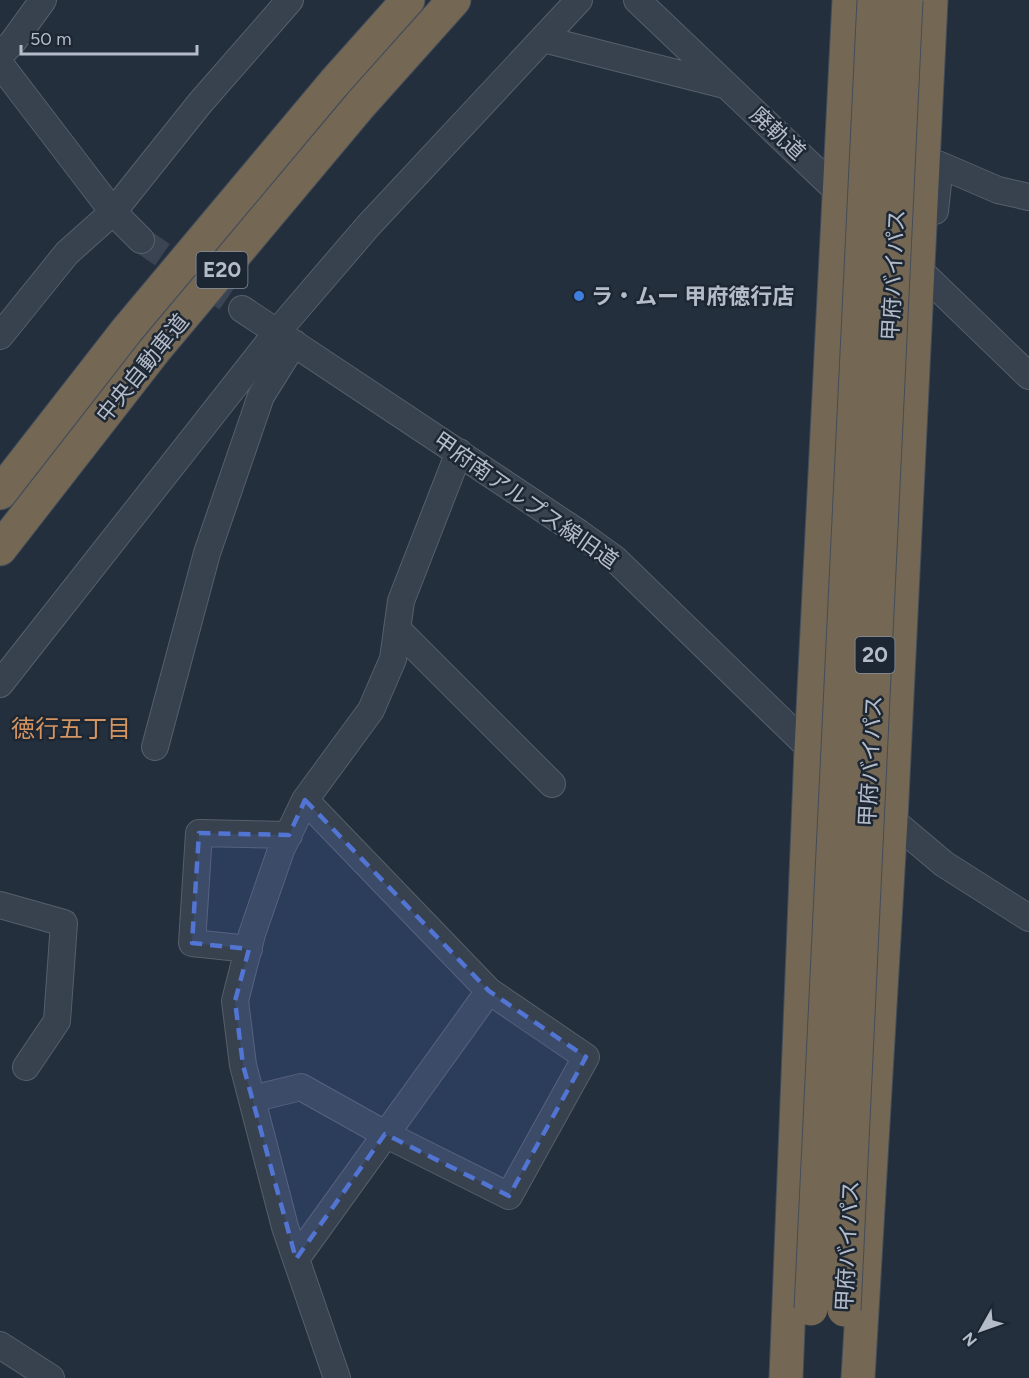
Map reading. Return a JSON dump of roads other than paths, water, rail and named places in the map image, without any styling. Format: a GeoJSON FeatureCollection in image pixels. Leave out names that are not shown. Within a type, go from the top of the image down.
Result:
{"type":"FeatureCollection","features":[{"type":"Feature","properties":{"kind":"highway","name":"中央自動車道"},"geometry":{"type":"LineString","coordinates":[[0,493],[127,330],[334,83],[408,0]]}},
{"type":"Feature","properties":{"kind":"highway","name":"中央自動車道"},"geometry":{"type":"LineString","coordinates":[[0,549],[154,351],[361,104],[454,0]]}},
{"type":"Feature","properties":{"kind":"highway"},"geometry":{"type":"LineString","coordinates":[[786,1378],[811,750],[849,0]]}},
{"type":"Feature","properties":{"kind":"highway","name":"甲府バイパス"},"geometry":{"type":"LineString","coordinates":[[808,1378],[874,0]]}},
{"type":"Feature","properties":{"kind":"highway","name":"甲府バイパス"},"geometry":{"type":"LineString","coordinates":[[840,1378],[906,0]]}},
{"type":"Feature","properties":{"kind":"highway"},"geometry":{"type":"LineString","coordinates":[[858,1378],[922,274],[931,0]]}},
{"type":"Feature","properties":{"kind":"street"},"geometry":{"type":"LineString","coordinates":[[0,55],[12,43],[43,0]]}},
{"type":"Feature","properties":{"kind":"street"},"geometry":{"type":"LineString","coordinates":[[0,336],[67,253],[113,212],[200,103],[290,0]]}},
{"type":"Feature","properties":{"kind":"street"},"geometry":{"type":"LineString","coordinates":[[0,684],[286,338],[368,226],[579,0]]}},
{"type":"Feature","properties":{"kind":"street","name":"廃軌道"},"geometry":{"type":"LineString","coordinates":[[637,0],[1029,376]]}},
{"type":"Feature","properties":{"kind":"street"},"geometry":{"type":"LineString","coordinates":[[543,39],[727,86]]}},
{"type":"Feature","properties":{"kind":"street"},"geometry":{"type":"LineString","coordinates":[[0,64],[113,212],[141,240]]}},
{"type":"Feature","properties":{"kind":"street"},"geometry":{"type":"LineString","coordinates":[[922,274],[940,165],[998,190],[1029,197]]}},
{"type":"Feature","properties":{"kind":"street","name":"甲府南アルプス線旧道"},"geometry":{"type":"LineString","coordinates":[[242,309],[579,532],[615,559],[811,750],[944,864],[1029,918]]}},
{"type":"Feature","properties":{"kind":"street"},"geometry":{"type":"LineString","coordinates":[[154,747],[207,553],[261,396],[286,338]]}},
{"type":"Feature","properties":{"kind":"street"},"geometry":{"type":"LineString","coordinates":[[337,1378],[285,1227],[243,1065],[235,1001],[281,850],[305,800],[371,710],[393,659],[401,601],[459,452]]}},
{"type":"Feature","properties":{"kind":"street"},"geometry":{"type":"LineString","coordinates":[[397,629],[552,784]]}},
{"type":"Feature","properties":{"kind":"street"},"geometry":{"type":"LineString","coordinates":[[252,1099],[301,1087],[385,1134],[509,1196],[586,1057],[489,991],[305,800]]}},
{"type":"Feature","properties":{"kind":"street"},"geometry":{"type":"LineString","coordinates":[[249,949],[192,943],[199,833],[289,835]]}},
{"type":"Feature","properties":{"kind":"street"},"geometry":{"type":"LineString","coordinates":[[0,905],[64,923],[57,1021],[26,1067]]}},
{"type":"Feature","properties":{"kind":"street"},"geometry":{"type":"LineString","coordinates":[[296,1259],[489,991]]}},
{"type":"Feature","properties":{"kind":"street"},"geometry":{"type":"LineString","coordinates":[[0,1345],[51,1378]]}},
{"type":"Feature","properties":{"kind":"tunnel"},"geometry":{"type":"LineString","coordinates":[[141,240],[242,309]]}},
{"type":"Feature","properties":{"kind":"place","name":"ラ・ムー 甲府徳行店"},"geometry":{"type":"Point","coordinates":[579,296]}},
{"type":"Feature","properties":{"kind":"district","name":"徳行五丁目"},"geometry":{"type":"Point","coordinates":[71,729]}}]}
